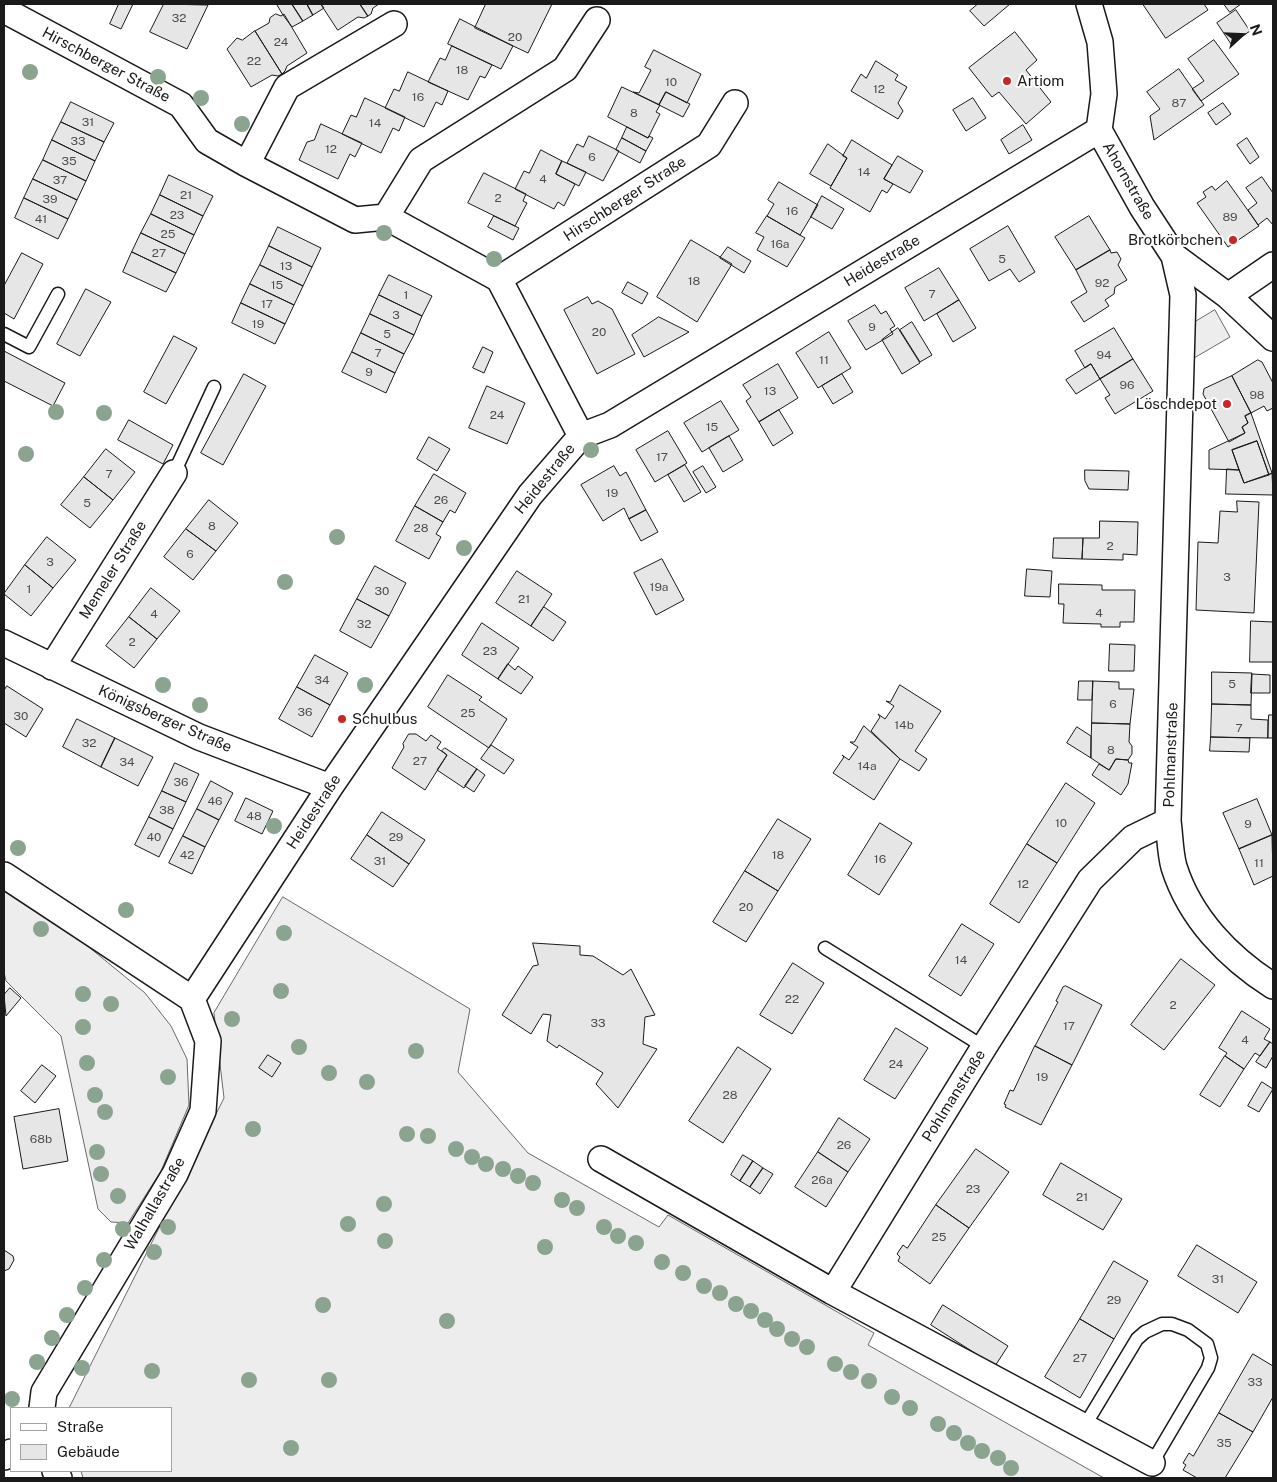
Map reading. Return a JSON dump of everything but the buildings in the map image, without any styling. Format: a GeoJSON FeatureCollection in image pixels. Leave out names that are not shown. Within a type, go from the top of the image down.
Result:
{"type":"FeatureCollection","features":[{"type":"Feature","properties":{"kind":"street","name":"Ahornstraße"},"geometry":{"type":"LineString","coordinates":[[1089,4],[1100,42],[1103,86],[1099,130],[1142,207],[1174,256],[1228,296],[1273,338]]}},
{"type":"Feature","properties":{"kind":"street","name":"Hirschberger Straße"},"geometry":{"type":"LineString","coordinates":[[4,10],[181,105],[207,141],[247,164],[355,220],[386,217]]}},
{"type":"Feature","properties":{"kind":"street"},"geometry":{"type":"LineString","coordinates":[[581,436],[499,279],[386,217],[421,160],[565,69],[596,20]]}},
{"type":"Feature","properties":{"kind":"street"},"geometry":{"type":"LineString","coordinates":[[247,164],[286,87],[394,24]]}},
{"type":"Feature","properties":{"kind":"street","name":"Hirschberger Straße"},"geometry":{"type":"LineString","coordinates":[[499,279],[709,145],[735,103]]}},
{"type":"Feature","properties":{"kind":"street","name":"Heidestraße"},"geometry":{"type":"LineString","coordinates":[[192,999],[330,786],[530,495],[581,436],[610,425],[1099,130]]}},
{"type":"Feature","properties":{"kind":"street","name":"Pohlmanstraße"},"geometry":{"type":"LineString","coordinates":[[833,1292],[984,1047],[1090,880],[1133,838],[1168,821],[1184,296],[1174,256]]}},
{"type":"Feature","properties":{"kind":"street"},"geometry":{"type":"LineString","coordinates":[[1228,296],[1273,265]]}},
{"type":"Feature","properties":{"kind":"street","name":"Memeler Straße"},"geometry":{"type":"LineString","coordinates":[[52,667],[174,473]]}},
{"type":"Feature","properties":{"kind":"street","name":"Königsberger Straße"},"geometry":{"type":"LineString","coordinates":[[4,643],[199,737],[330,786]]}},
{"type":"Feature","properties":{"kind":"street"},"geometry":{"type":"LineString","coordinates":[[1168,821],[1174,866],[1190,902],[1214,938],[1253,973],[1273,986]]}},
{"type":"Feature","properties":{"kind":"street"},"geometry":{"type":"LineString","coordinates":[[4,875],[192,999]]}},
{"type":"Feature","properties":{"kind":"street","name":"Walhallastraße"},"geometry":{"type":"LineString","coordinates":[[42,1407],[44,1392],[175,1174],[203,1111],[208,1041],[192,999]]}},
{"type":"Feature","properties":{"kind":"street"},"geometry":{"type":"LineString","coordinates":[[601,1159],[833,1292],[1152,1463]]}},
{"type":"Feature","properties":{"kind":"lane"},"geometry":{"type":"LineString","coordinates":[[4,334],[29,347],[58,294]]}},
{"type":"Feature","properties":{"kind":"lane"},"geometry":{"type":"LineString","coordinates":[[174,473],[214,387]]}},
{"type":"Feature","properties":{"kind":"lane"},"geometry":{"type":"LineString","coordinates":[[825,948],[984,1047]]}},
{"type":"Feature","properties":{"kind":"lane"},"geometry":{"type":"LineString","coordinates":[[1084,1427],[1137,1339],[1162,1324],[1172,1324],[1188,1330],[1207,1344],[1211,1358],[1208,1368],[1152,1463]]}},
{"type":"Feature","properties":{"kind":"shaded area"},"geometry":{"type":"Polygon","coordinates":[[[1215,310],[1230,337],[1194,358],[1195,322],[1215,310]]]}},
{"type":"Feature","properties":{"kind":"shaded area"},"geometry":{"type":"Polygon","coordinates":[[[4,890],[79,939],[145,993],[171,1026],[187,1059],[189,1105],[161,1171],[128,1223],[111,1222],[98,1209],[61,1036],[6,981],[4,972],[4,890]]]}},
{"type":"Feature","properties":{"kind":"shaded area"},"geometry":{"type":"Polygon","coordinates":[[[283,897],[470,1009],[458,1072],[528,1153],[659,1227],[668,1215],[874,1333],[868,1345],[1104,1478],[83,1478],[81,1472],[172,1472],[172,1407],[70,1407],[224,1098],[214,1013],[283,897]]]}},
{"type":"Feature","properties":{"kind":"place","name":"Artiom"},"geometry":{"type":"Point","coordinates":[1007,81]}},
{"type":"Feature","properties":{"kind":"place","name":"Brotkörbchen"},"geometry":{"type":"Point","coordinates":[1233,240]}},
{"type":"Feature","properties":{"kind":"place","name":"Löschdepot"},"geometry":{"type":"Point","coordinates":[1227,404]}},
{"type":"Feature","properties":{"kind":"place","name":"Schulbus"},"geometry":{"type":"Point","coordinates":[342,719]}}]}
